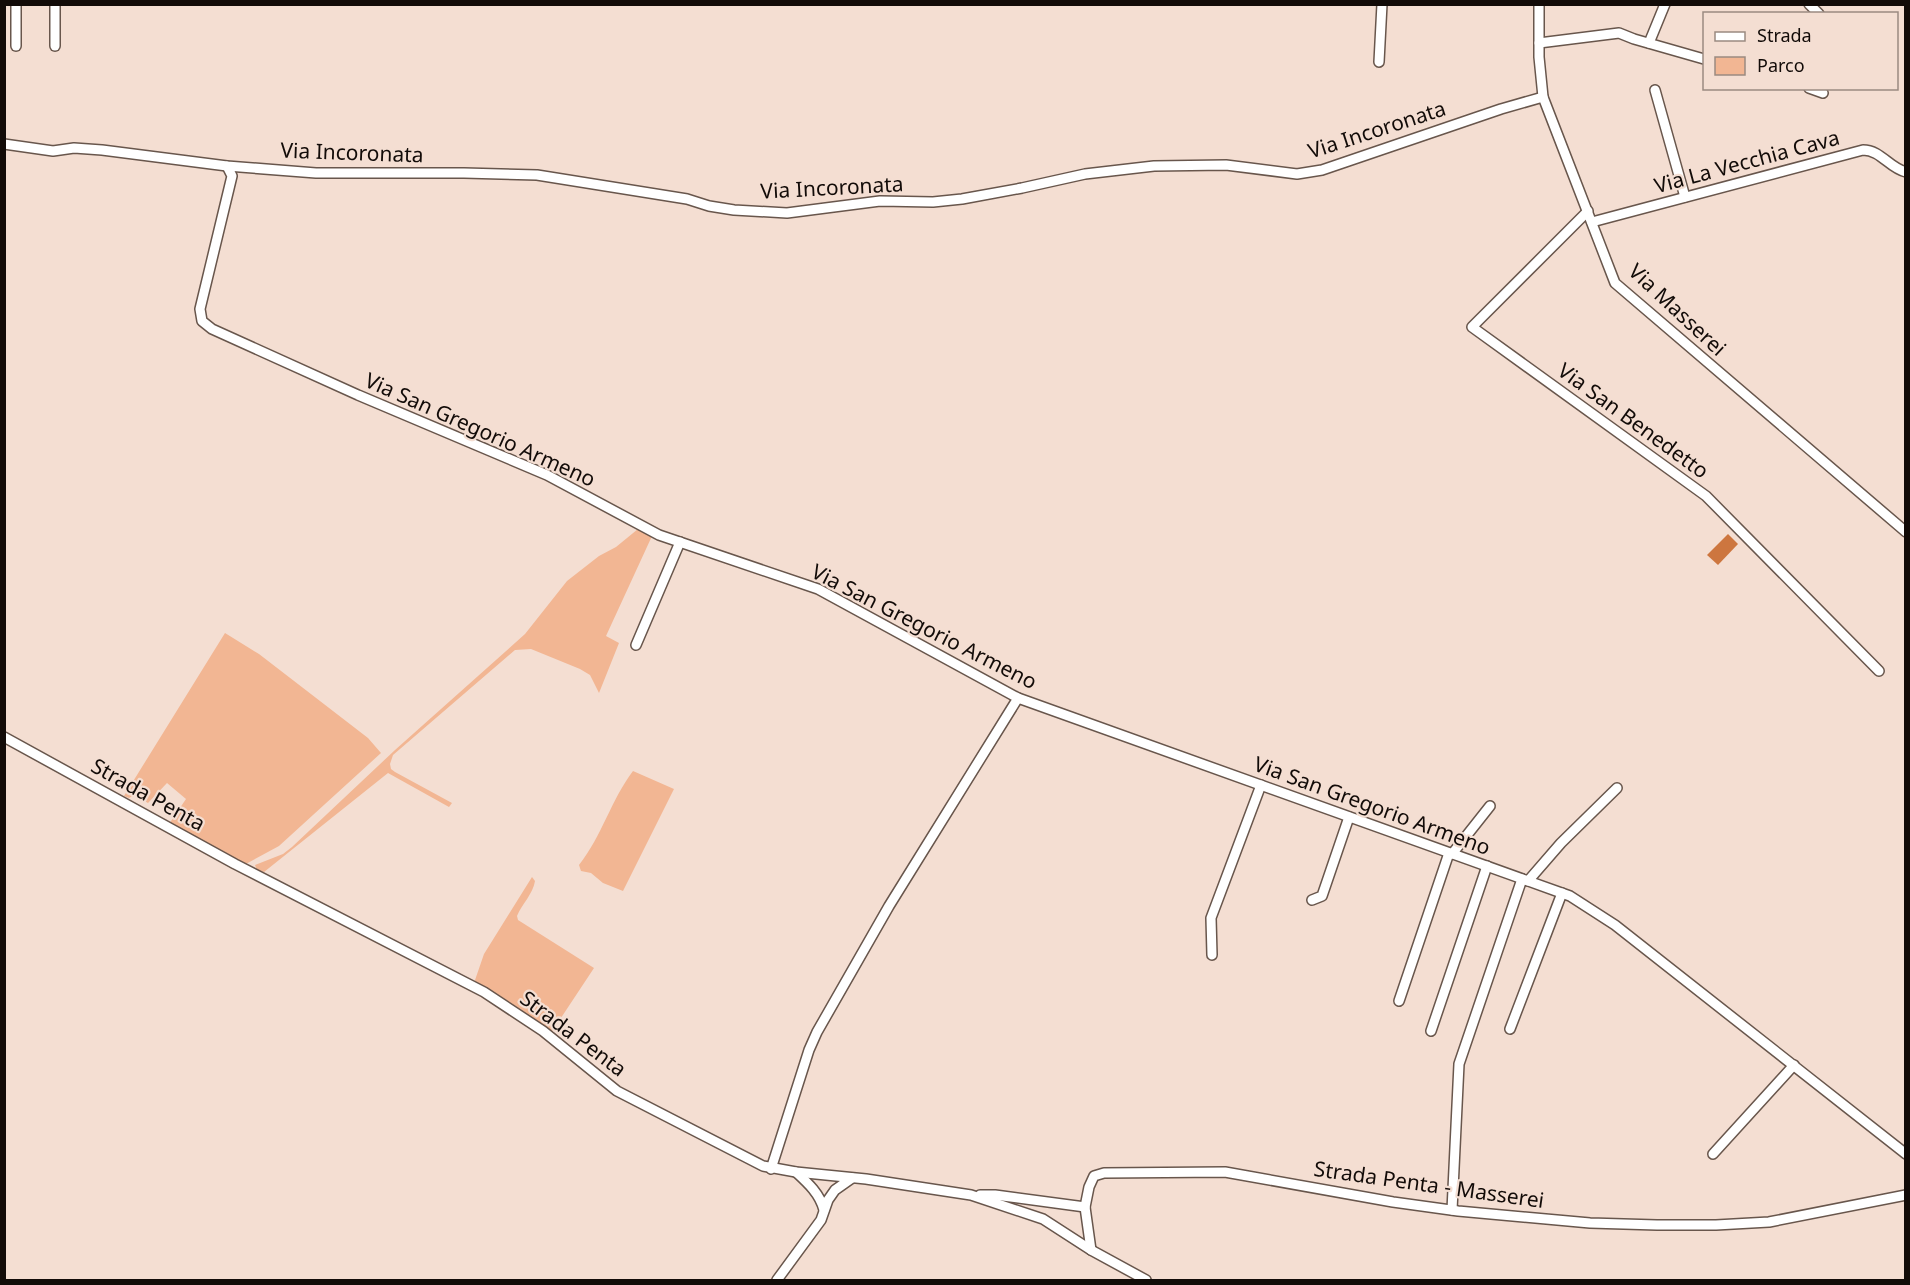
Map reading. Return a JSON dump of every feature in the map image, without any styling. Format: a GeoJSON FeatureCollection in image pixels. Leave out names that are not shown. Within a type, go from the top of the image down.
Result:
{"type":"FeatureCollection","features":[{"type":"Feature","properties":{"kind":"street"},"geometry":{"type":"LineString","coordinates":[[16,4],[16,46]]}},
{"type":"Feature","properties":{"kind":"street"},"geometry":{"type":"LineString","coordinates":[[55,46],[56,4]]}},
{"type":"Feature","properties":{"kind":"street"},"geometry":{"type":"LineString","coordinates":[[1379,62],[1382,4]]}},
{"type":"Feature","properties":{"kind":"street","name":"Via Masserei"},"geometry":{"type":"LineString","coordinates":[[1539,4],[1539,43],[1544,97],[1615,283],[1905,532]]}},
{"type":"Feature","properties":{"kind":"street"},"geometry":{"type":"LineString","coordinates":[[1649,43],[1665,4]]}},
{"type":"Feature","properties":{"kind":"street"},"geometry":{"type":"LineString","coordinates":[[1539,43],[1619,33],[1703,59]]}},
{"type":"Feature","properties":{"kind":"street"},"geometry":{"type":"LineString","coordinates":[[1655,90],[1685,197]]}},
{"type":"Feature","properties":{"kind":"street"},"geometry":{"type":"LineString","coordinates":[[1815,90],[1823,93]]}},
{"type":"Feature","properties":{"kind":"street","name":"Via Incoronata"},"geometry":{"type":"LineString","coordinates":[[4,144],[53,151],[74,148],[102,150],[227,166],[316,173],[537,175],[687,199],[709,206],[734,210],[786,213],[880,201],[933,202],[971,197],[1085,174],[1154,166],[1226,165],[1297,174],[1322,170],[1501,109],[1544,97]]}},
{"type":"Feature","properties":{"kind":"street","name":"Via La Vecchia Cava"},"geometry":{"type":"LineString","coordinates":[[1592,222],[1863,150],[1871,150],[1898,170],[1905,172]]}},
{"type":"Feature","properties":{"kind":"street","name":"Via San Gregorio Armeno"},"geometry":{"type":"LineString","coordinates":[[227,166],[232,176],[200,309],[202,321],[212,329],[347,390],[547,475],[648,529],[818,589],[1017,698],[1562,893],[1581,902],[1615,925],[1905,1154]]}},
{"type":"Feature","properties":{"kind":"street","name":"Via San Benedetto"},"geometry":{"type":"LineString","coordinates":[[1588,211],[1472,327],[1706,496],[1879,671]]}},
{"type":"Feature","properties":{"kind":"street"},"geometry":{"type":"LineString","coordinates":[[636,645],[680,542]]}},
{"type":"Feature","properties":{"kind":"street"},"geometry":{"type":"LineString","coordinates":[[771,1169],[809,1050],[817,1032],[889,906],[1017,698]]}},
{"type":"Feature","properties":{"kind":"street","name":"Strada Penta"},"geometry":{"type":"LineString","coordinates":[[4,737],[235,864],[484,992],[543,1031],[617,1091],[763,1167],[971,1195],[1043,1219],[1091,1250],[1146,1281]]}},
{"type":"Feature","properties":{"kind":"street"},"geometry":{"type":"LineString","coordinates":[[1212,955],[1212,918],[1261,785]]}},
{"type":"Feature","properties":{"kind":"street"},"geometry":{"type":"LineString","coordinates":[[1452,1210],[1459,1064],[1525,880],[1617,788]]}},
{"type":"Feature","properties":{"kind":"street"},"geometry":{"type":"LineString","coordinates":[[1399,1001],[1451,853],[1490,806]]}},
{"type":"Feature","properties":{"kind":"street"},"geometry":{"type":"LineString","coordinates":[[1312,900],[1322,896],[1349,817]]}},
{"type":"Feature","properties":{"kind":"street"},"geometry":{"type":"LineString","coordinates":[[1431,1031],[1487,866]]}},
{"type":"Feature","properties":{"kind":"street"},"geometry":{"type":"LineString","coordinates":[[1510,1029],[1562,893]]}},
{"type":"Feature","properties":{"kind":"street"},"geometry":{"type":"LineString","coordinates":[[1713,1154],[1794,1065]]}},
{"type":"Feature","properties":{"kind":"street"},"geometry":{"type":"LineString","coordinates":[[796,1172],[822,1200],[824,1210]]}},
{"type":"Feature","properties":{"kind":"street","name":"Strada Penta - Masserei"},"geometry":{"type":"LineString","coordinates":[[1084,1207],[1094,1176],[1104,1173],[1225,1172],[1393,1202],[1590,1223],[1716,1225],[1769,1222],[1905,1195]]}},
{"type":"Feature","properties":{"kind":"street"},"geometry":{"type":"LineString","coordinates":[[777,1281],[821,1220],[835,1190],[852,1178]]}},
{"type":"Feature","properties":{"kind":"street"},"geometry":{"type":"LineString","coordinates":[[971,1195],[995,1195],[1084,1207],[1091,1250]]}},
{"type":"Feature","properties":{"kind":"green space"},"geometry":{"type":"Polygon","coordinates":[[[638,529],[652,536],[606,636],[619,643],[599,693],[590,675],[580,669],[531,649],[515,650],[393,755],[391,769],[452,803],[449,807],[388,773],[264,872],[257,870],[255,865],[283,854],[292,847],[395,750],[525,634],[567,581],[638,529]]]}},
{"type":"Feature","properties":{"kind":"green space"},"geometry":{"type":"Polygon","coordinates":[[[225,633],[259,654],[368,738],[381,753],[279,846],[244,865],[169,824],[186,799],[167,783],[148,803],[134,795],[129,798],[124,796],[225,633]]]}},
{"type":"Feature","properties":{"kind":"green space"},"geometry":{"type":"Polygon","coordinates":[[[633,771],[674,789],[623,891],[603,883],[591,873],[581,871],[579,865],[633,771]]]}},
{"type":"Feature","properties":{"kind":"green space"},"geometry":{"type":"Polygon","coordinates":[[[532,877],[535,881],[534,886],[517,916],[518,920],[594,968],[551,1033],[533,1019],[474,983],[484,954],[532,877]]]}},
{"type":"Feature","properties":{"kind":"shaded area"},"geometry":{"type":"Polygon","coordinates":[[[1728,534],[1738,544],[1718,565],[1707,555],[1728,534]]]}}]}
